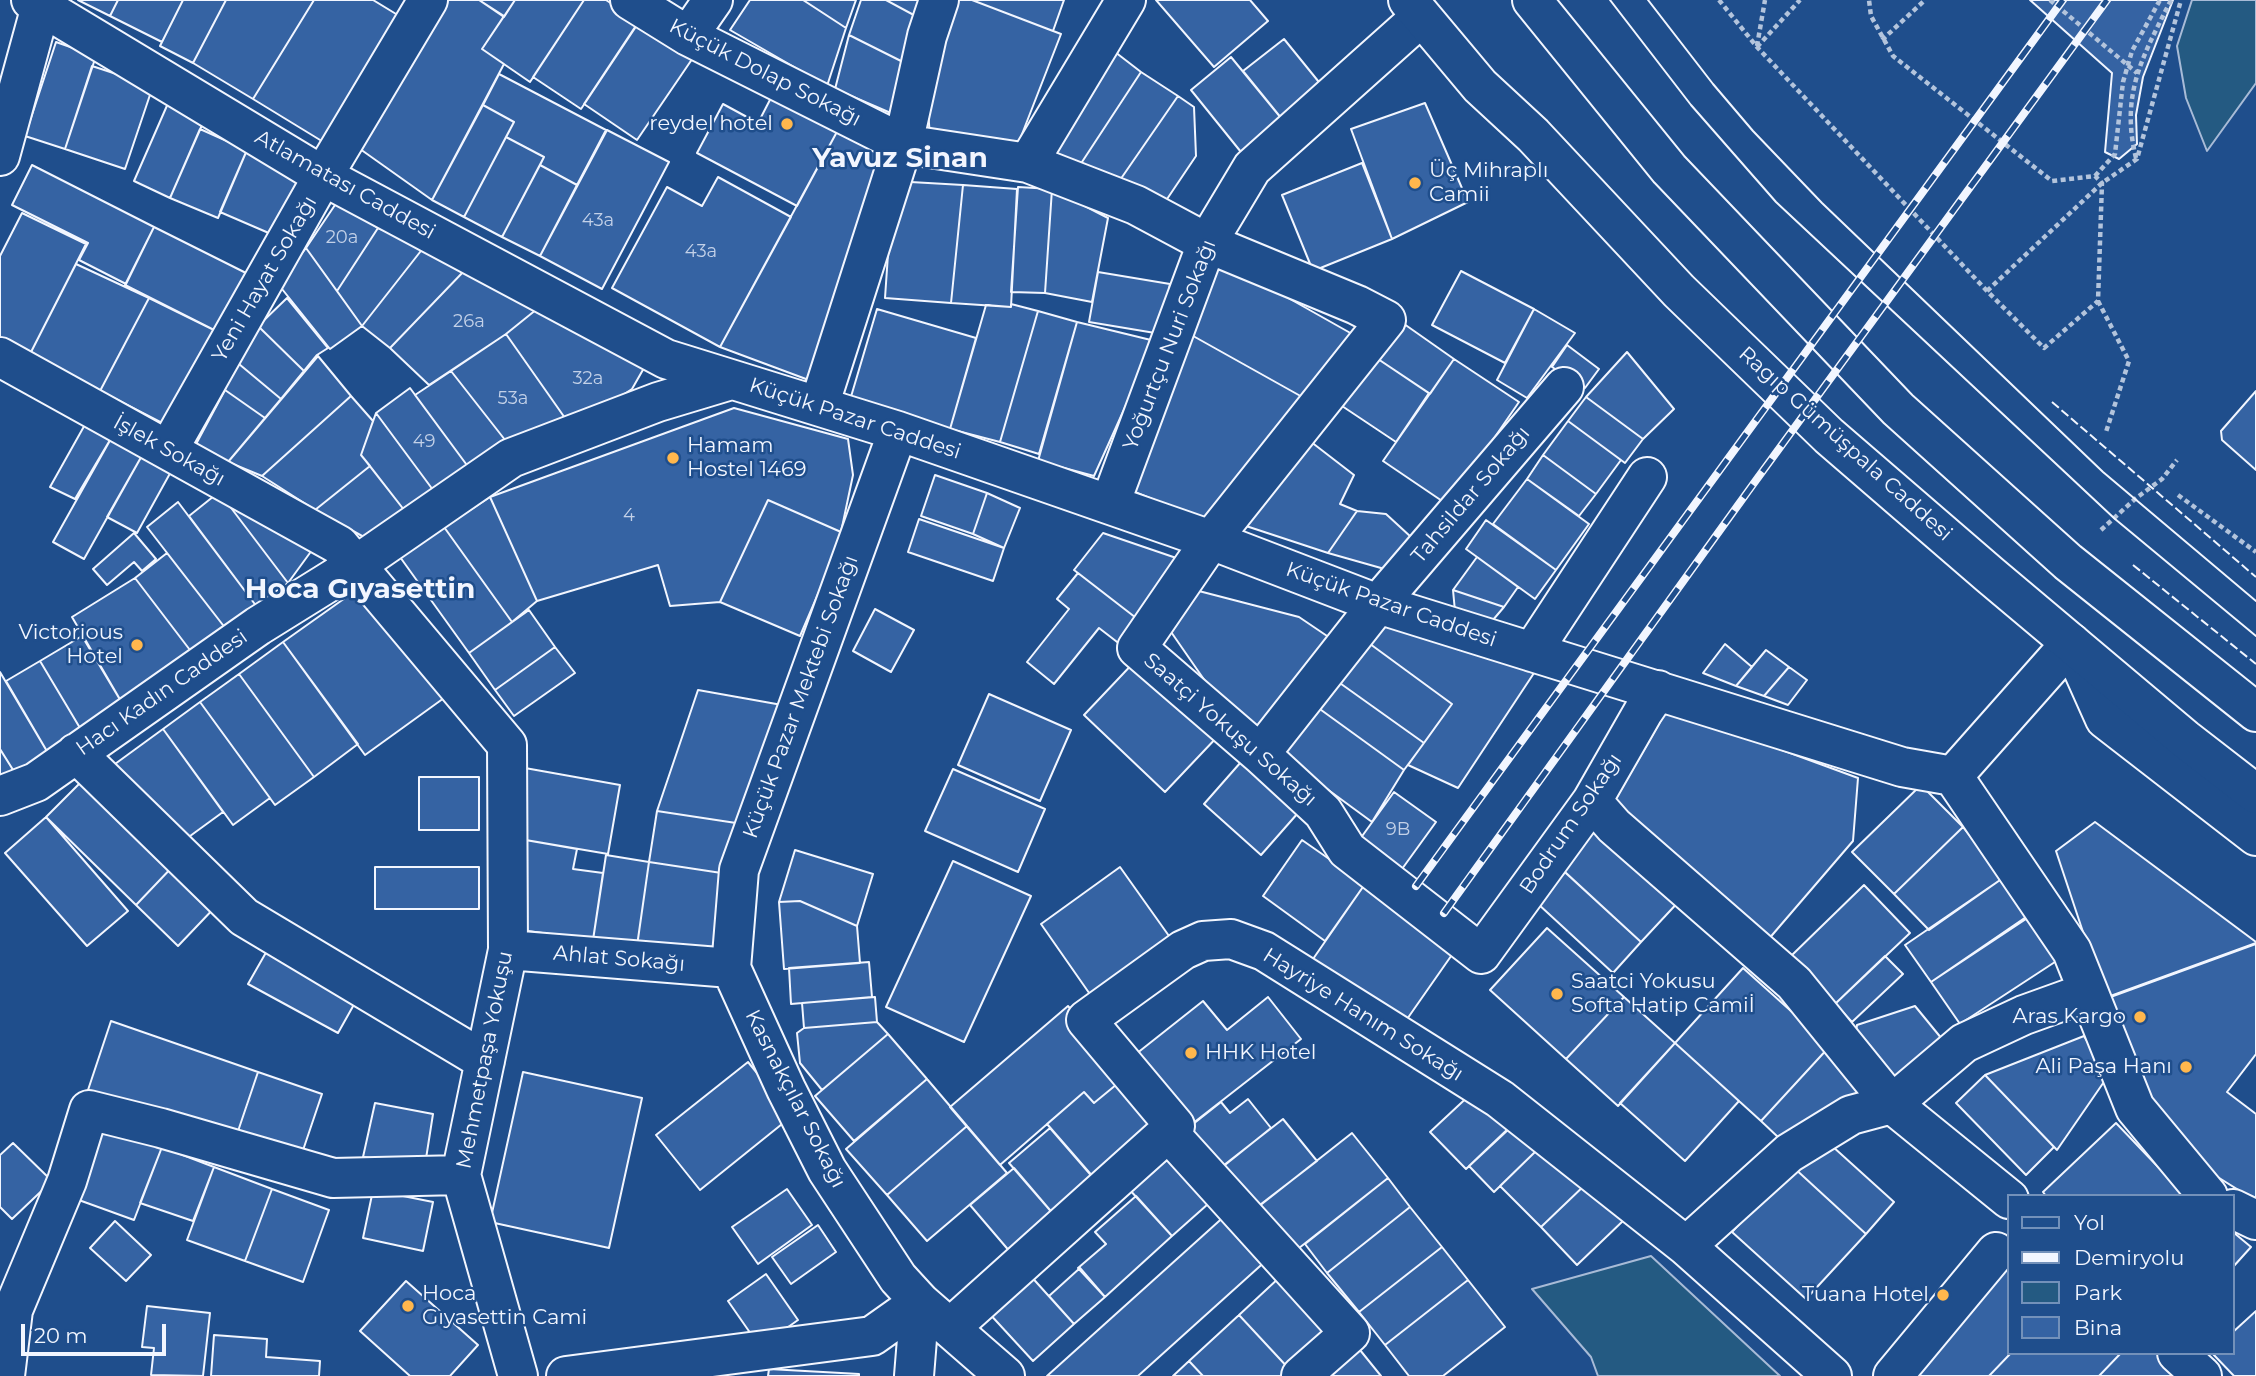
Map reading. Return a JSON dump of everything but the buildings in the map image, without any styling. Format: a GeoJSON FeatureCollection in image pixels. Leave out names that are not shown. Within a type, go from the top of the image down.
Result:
{"type":"FeatureCollection","features":[{"type":"Feature","properties":{"kind":"street","name":"Yeni Hayat Sokağı"},"geometry":{"type":"LineString","coordinates":[[168,450],[323,176],[428,0]]}},
{"type":"Feature","properties":{"kind":"street","name":"Küçük Dolap Sokağı"},"geometry":{"type":"LineString","coordinates":[[629,0],[688,36],[903,144],[1028,163],[1136,205],[1207,243],[1386,320],[1211,540]]}},
{"type":"Feature","properties":{"kind":"street"},"geometry":{"type":"LineString","coordinates":[[688,36],[713,0]]}},
{"type":"Feature","properties":{"kind":"street"},"geometry":{"type":"LineString","coordinates":[[819,406],[903,144],[927,36],[939,0]]}},
{"type":"Feature","properties":{"kind":"street"},"geometry":{"type":"LineString","coordinates":[[1028,163],[1126,0]]}},
{"type":"Feature","properties":{"kind":"street"},"geometry":{"type":"LineString","coordinates":[[1532,0],[1669,169],[1898,409],[2068,562],[2256,712]]}},
{"type":"Feature","properties":{"kind":"street","name":"Atlamatası Caddesi"},"geometry":{"type":"LineString","coordinates":[[36,3],[323,176],[666,359]]}},
{"type":"Feature","properties":{"kind":"street"},"geometry":{"type":"LineString","coordinates":[[0,156],[36,3]]}},
{"type":"Feature","properties":{"kind":"street","name":"Yoğurtçu Nuri Sokağı"},"geometry":{"type":"LineString","coordinates":[[1110,504],[1207,243],[1252,168],[1414,9]]}},
{"type":"Feature","properties":{"kind":"street","name":"Ragıp Gümüşpala Caddesi"},"geometry":{"type":"LineString","coordinates":[[1414,9],[1480,86],[1533,135],[1679,291],[1829,436],[2185,739],[2256,794]]}},
{"type":"Feature","properties":{"kind":"street","name":"İşlek Sokağı"},"geometry":{"type":"LineString","coordinates":[[0,357],[168,450],[347,555]]}},
{"type":"Feature","properties":{"kind":"street","name":"Küçük Pazar Caddesi"},"geometry":{"type":"LineString","coordinates":[[666,359],[898,431],[1211,540],[1378,604],[1902,767],[1953,776]]}},
{"type":"Feature","properties":{"kind":"street","name":"Hacı Kadın Caddesi"},"geometry":{"type":"LineString","coordinates":[[0,796],[36,782],[258,626],[347,555],[511,458],[658,402],[731,380]]}},
{"type":"Feature","properties":{"kind":"street","name":"Tahsildar Sokağı"},"geometry":{"type":"LineString","coordinates":[[1260,754],[1378,604],[1564,387]]}},
{"type":"Feature","properties":{"kind":"street","name":"Küçük Pazar Mektebi Sokağı"},"geometry":{"type":"LineString","coordinates":[[731,968],[739,870],[898,431]]}},
{"type":"Feature","properties":{"kind":"street"},"geometry":{"type":"LineString","coordinates":[[1532,653],[1647,477]]}},
{"type":"Feature","properties":{"kind":"street","name":"Saatçi Yokuşu Sokağı"},"geometry":{"type":"LineString","coordinates":[[1211,540],[1137,648],[1323,812],[1347,850],[1481,954]]}},
{"type":"Feature","properties":{"kind":"street","name":"Mehmetpaşa Yokuşu"},"geometry":{"type":"LineString","coordinates":[[347,555],[507,745],[508,950],[461,1175],[518,1376]]}},
{"type":"Feature","properties":{"kind":"street"},"geometry":{"type":"LineString","coordinates":[[2206,1194],[2135,1108],[2072,951],[1953,776],[2071,643],[2105,719],[2256,836]]}},
{"type":"Feature","properties":{"kind":"street","name":"Bodrum Sokağı"},"geometry":{"type":"LineString","coordinates":[[1481,954],[1592,801],[1658,690]]}},
{"type":"Feature","properties":{"kind":"street"},"geometry":{"type":"LineString","coordinates":[[76,753],[244,917],[485,1061]]}},
{"type":"Feature","properties":{"kind":"street"},"geometry":{"type":"LineString","coordinates":[[1592,801],[1615,826],[1794,984],[1892,1104],[2008,1198]]}},
{"type":"Feature","properties":{"kind":"street","name":"Hayriye Hanım Sokağı"},"geometry":{"type":"LineString","coordinates":[[1168,1132],[1175,1126],[1086,1020],[1183,950],[1203,941],[1231,939],[1264,951],[1500,1099],[1686,1246],[1832,1376]]}},
{"type":"Feature","properties":{"kind":"street","name":"Ahlat Sokağı"},"geometry":{"type":"LineString","coordinates":[[508,950],[731,968]]}},
{"type":"Feature","properties":{"kind":"street","name":"Kasnakçılar Sokağı"},"geometry":{"type":"LineString","coordinates":[[731,968],[786,1089],[827,1170],[898,1278],[920,1302],[1005,1376]]}},
{"type":"Feature","properties":{"kind":"street"},"geometry":{"type":"LineString","coordinates":[[1686,1246],[1789,1153],[1851,1115],[1892,1104],[1964,1043],[2024,1015],[2088,992]]}},
{"type":"Feature","properties":{"kind":"street"},"geometry":{"type":"LineString","coordinates":[[9,1366],[13,1310],[67,1181],[89,1110],[333,1178],[461,1175]]}},
{"type":"Feature","properties":{"kind":"street"},"geometry":{"type":"LineString","coordinates":[[950,1328],[1168,1132],[1350,1333],[1301,1376]]}},
{"type":"Feature","properties":{"kind":"street"},"geometry":{"type":"LineString","coordinates":[[2235,1210],[2256,1220]]}},
{"type":"Feature","properties":{"kind":"street"},"geometry":{"type":"LineString","coordinates":[[1893,1376],[1996,1252]]}},
{"type":"Feature","properties":{"kind":"street"},"geometry":{"type":"LineString","coordinates":[[566,1376],[872,1336],[920,1302]]}},
{"type":"Feature","properties":{"kind":"street"},"geometry":{"type":"LineString","coordinates":[[914,1376],[920,1302]]}},
{"type":"Feature","properties":{"kind":"street"},"geometry":{"type":"LineString","coordinates":[[2179,1355],[2202,1376]]}},
{"type":"Feature","properties":{"kind":"path"},"geometry":{"type":"LineString","coordinates":[[1718,0],[1757,47],[1986,291],[2044,348],[2098,301]]}},
{"type":"Feature","properties":{"kind":"path"},"geometry":{"type":"LineString","coordinates":[[1757,47],[1765,0]]}},
{"type":"Feature","properties":{"kind":"path"},"geometry":{"type":"LineString","coordinates":[[1757,47],[1800,0]]}},
{"type":"Feature","properties":{"kind":"path"},"geometry":{"type":"LineString","coordinates":[[1869,0],[1871,16],[1893,56],[2052,181],[2095,176],[2115,154],[2123,82],[2132,51],[2160,0]]}},
{"type":"Feature","properties":{"kind":"path"},"geometry":{"type":"LineString","coordinates":[[1882,40],[1924,0]]}},
{"type":"Feature","properties":{"kind":"path"},"geometry":{"type":"LineString","coordinates":[[2050,0],[2137,73]]}},
{"type":"Feature","properties":{"kind":"path"},"geometry":{"type":"LineString","coordinates":[[2137,159],[2130,135],[2129,113],[2137,73],[2171,0]]}},
{"type":"Feature","properties":{"kind":"path"},"geometry":{"type":"LineString","coordinates":[[1986,291],[2102,183],[2137,159],[2181,0]]}},
{"type":"Feature","properties":{"kind":"path"},"geometry":{"type":"LineString","coordinates":[[2095,176],[2102,183],[2098,301],[2129,361],[2106,432]]}},
{"type":"Feature","properties":{"kind":"path"},"geometry":{"type":"LineString","coordinates":[[2178,495],[2256,552]]}},
{"type":"Feature","properties":{"kind":"green space"},"geometry":{"type":"Polygon","coordinates":[[[2192,0],[2256,0],[2256,83],[2207,151],[2186,98],[2177,46],[2192,0]]]}},
{"type":"Feature","properties":{"kind":"green space"},"geometry":{"type":"Polygon","coordinates":[[[1651,1256],[1780,1376],[1598,1376],[1591,1357],[1532,1289],[1651,1256]]]}},
{"type":"Feature","properties":{"kind":"tram line"},"geometry":{"type":"LineString","coordinates":[[1610,0],[1691,105],[1776,202],[2115,519],[2256,636]]}},
{"type":"Feature","properties":{"kind":"tram line"},"geometry":{"type":"LineString","coordinates":[[1648,0],[1753,131],[1822,203],[2103,472],[2256,601]]}},
{"type":"Feature","properties":{"kind":"railway"},"geometry":{"type":"LineString","coordinates":[[1416,886],[2063,0]]}},
{"type":"Feature","properties":{"kind":"railway"},"geometry":{"type":"LineString","coordinates":[[1444,913],[2107,0]]}},
{"type":"Feature","properties":{"kind":"fence"},"geometry":{"type":"LineString","coordinates":[[2052,402],[2256,577]]}},
{"type":"Feature","properties":{"kind":"fence"},"geometry":{"type":"LineString","coordinates":[[2133,565],[2256,664]]}},
{"type":"Feature","properties":{"kind":"place","name":"reydel hotel"},"geometry":{"type":"Point","coordinates":[787,124]}},
{"type":"Feature","properties":{"kind":"place","name":"Üç Mihraplı Camii"},"geometry":{"type":"Point","coordinates":[1415,183]}},
{"type":"Feature","properties":{"kind":"place","name":"Hamam Hostel 1469"},"geometry":{"type":"Point","coordinates":[673,458]}},
{"type":"Feature","properties":{"kind":"place","name":"Victorious Hotel"},"geometry":{"type":"Point","coordinates":[137,645]}},
{"type":"Feature","properties":{"kind":"place","name":"Saatci Yokusu Softa Hatip Camiİ"},"geometry":{"type":"Point","coordinates":[1557,994]}},
{"type":"Feature","properties":{"kind":"place","name":"Aras Kargo"},"geometry":{"type":"Point","coordinates":[2140,1017]}},
{"type":"Feature","properties":{"kind":"place","name":"HHK Hotel"},"geometry":{"type":"Point","coordinates":[1191,1053]}},
{"type":"Feature","properties":{"kind":"place","name":"Ali Paşa Hanı"},"geometry":{"type":"Point","coordinates":[2186,1067]}},
{"type":"Feature","properties":{"kind":"place","name":"Tuana Hotel"},"geometry":{"type":"Point","coordinates":[1943,1295]}},
{"type":"Feature","properties":{"kind":"place","name":"Hoca Gıyasettin Cami"},"geometry":{"type":"Point","coordinates":[408,1306]}},
{"type":"Feature","properties":{"kind":"district","name":"Yavuz Sinan"},"geometry":{"type":"Point","coordinates":[900,159]}},
{"type":"Feature","properties":{"kind":"district","name":"Hoca Gıyasettin"},"geometry":{"type":"Point","coordinates":[360,590]}}]}
